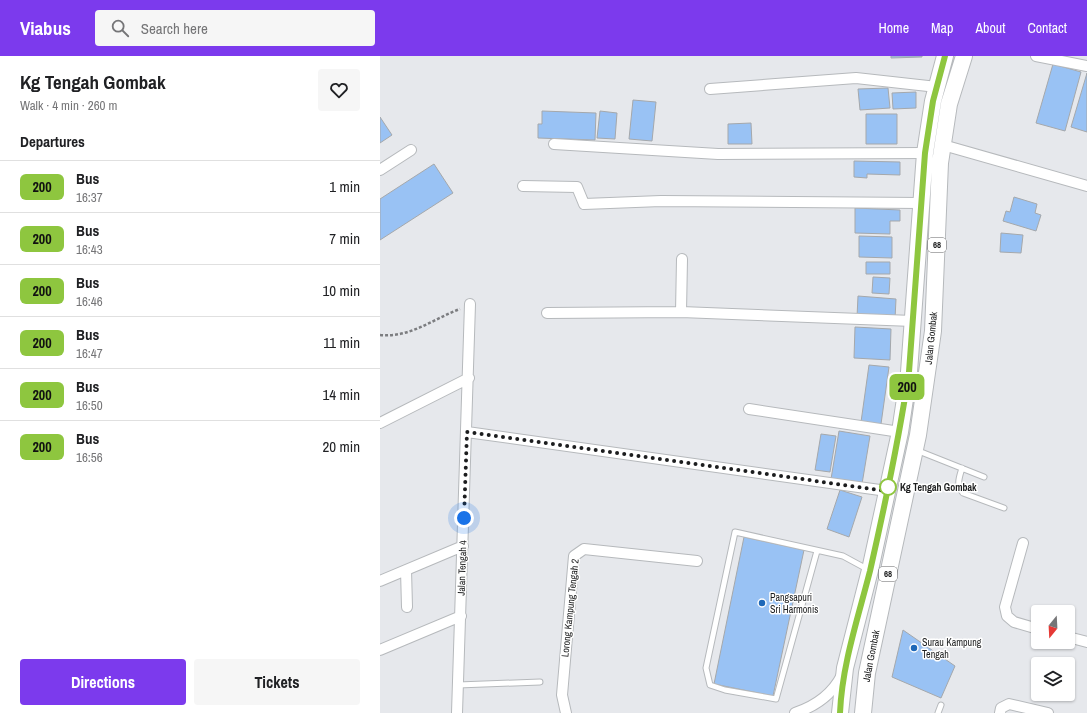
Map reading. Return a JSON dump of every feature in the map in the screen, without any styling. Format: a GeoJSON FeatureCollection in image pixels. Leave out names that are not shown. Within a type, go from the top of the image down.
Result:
{"type":"FeatureCollection","features":[{"type":"Feature","properties":{"kind":"main road","name":"Jalan Gombak"},"geometry":{"type":"LineString","coordinates":[[840,713],[845,668],[870,570],[900,432],[909,372],[925,153],[937,87],[945,56]]}},
{"type":"Feature","properties":{"kind":"main road","name":"Jalan Gombak"},"geometry":{"type":"LineString","coordinates":[[863,713],[867,673],[915,450],[933,331],[940,162],[949,104],[964,56]]}},
{"type":"Feature","properties":{"kind":"street"},"geometry":{"type":"LineString","coordinates":[[1036,56],[1087,66]]}},
{"type":"Feature","properties":{"kind":"street"},"geometry":{"type":"LineString","coordinates":[[710,89],[856,78],[937,87]]}},
{"type":"Feature","properties":{"kind":"street"},"geometry":{"type":"LineString","coordinates":[[554,144],[718,154],[925,153]]}},
{"type":"Feature","properties":{"kind":"street"},"geometry":{"type":"LineString","coordinates":[[943,145],[1087,186]]}},
{"type":"Feature","properties":{"kind":"street"},"geometry":{"type":"LineString","coordinates":[[380,170],[411,150]]}},
{"type":"Feature","properties":{"kind":"street"},"geometry":{"type":"LineString","coordinates":[[523,186],[577,187],[584,204],[661,201],[921,204]]}},
{"type":"Feature","properties":{"kind":"street"},"geometry":{"type":"LineString","coordinates":[[680,312],[682,259]]}},
{"type":"Feature","properties":{"kind":"street","name":"Jalan Tengah 4"},"geometry":{"type":"LineString","coordinates":[[457,713],[469,378],[470,305]]}},
{"type":"Feature","properties":{"kind":"street"},"geometry":{"type":"LineString","coordinates":[[547,313],[680,312],[913,321]]}},
{"type":"Feature","properties":{"kind":"street"},"geometry":{"type":"LineString","coordinates":[[380,423],[469,378]]}},
{"type":"Feature","properties":{"kind":"street"},"geometry":{"type":"LineString","coordinates":[[749,409],[900,432]]}},
{"type":"Feature","properties":{"kind":"street"},"geometry":{"type":"LineString","coordinates":[[467,432],[887,491]]}},
{"type":"Feature","properties":{"kind":"street"},"geometry":{"type":"LineString","coordinates":[[1023,543],[1005,607],[1007,616],[1014,622],[1031,627]]}},
{"type":"Feature","properties":{"kind":"street"},"geometry":{"type":"LineString","coordinates":[[380,581],[463,546]]}},
{"type":"Feature","properties":{"kind":"street","name":"Lorong Kampung Tengah 2"},"geometry":{"type":"LineString","coordinates":[[566,713],[562,695],[574,556],[584,549],[697,561]]}},
{"type":"Feature","properties":{"kind":"street"},"geometry":{"type":"LineString","coordinates":[[406,570],[407,607]]}},
{"type":"Feature","properties":{"kind":"street"},"geometry":{"type":"LineString","coordinates":[[380,650],[461,616]]}},
{"type":"Feature","properties":{"kind":"street"},"geometry":{"type":"LineString","coordinates":[[1075,639],[1087,642]]}},
{"type":"Feature","properties":{"kind":"street"},"geometry":{"type":"LineString","coordinates":[[797,713],[822,700],[839,680],[845,668]]}},
{"type":"Feature","properties":{"kind":"street"},"geometry":{"type":"LineString","coordinates":[[1000,713],[1001,708],[1009,704],[1048,713]]}},
{"type":"Feature","properties":{"kind":"lane"},"geometry":{"type":"LineString","coordinates":[[915,450],[984,477]]}},
{"type":"Feature","properties":{"kind":"lane"},"geometry":{"type":"LineString","coordinates":[[962,468],[958,482],[963,493],[1004,508]]}},
{"type":"Feature","properties":{"kind":"lane"},"geometry":{"type":"LineString","coordinates":[[817,550],[776,699],[725,690],[710,685],[706,668],[735,532],[817,550],[843,556],[870,570]]}},
{"type":"Feature","properties":{"kind":"lane"},"geometry":{"type":"LineString","coordinates":[[458,685],[540,682]]}},
{"type":"Feature","properties":{"kind":"lane"},"geometry":{"type":"LineString","coordinates":[[938,713],[941,705]]}},
{"type":"Feature","properties":{"kind":"path"},"geometry":{"type":"LineString","coordinates":[[380,335],[404,333],[423,327],[470,305]]}},
{"type":"Feature","properties":{"kind":"building"},"geometry":{"type":"Polygon","coordinates":[[[891,56],[922,56],[922,57],[891,58],[891,56]]]}},
{"type":"Feature","properties":{"kind":"building"},"geometry":{"type":"Polygon","coordinates":[[[1053,64],[1081,72],[1065,131],[1036,123],[1053,64]]]}},
{"type":"Feature","properties":{"kind":"building"},"geometry":{"type":"Polygon","coordinates":[[[1087,73],[1087,132],[1071,127],[1087,73]]]}},
{"type":"Feature","properties":{"kind":"building"},"geometry":{"type":"Polygon","coordinates":[[[888,88],[890,108],[860,110],[858,89],[888,88]]]}},
{"type":"Feature","properties":{"kind":"building"},"geometry":{"type":"Polygon","coordinates":[[[916,92],[916,108],[893,109],[892,93],[916,92]]]}},
{"type":"Feature","properties":{"kind":"building"},"geometry":{"type":"Polygon","coordinates":[[[633,100],[656,102],[652,141],[629,139],[633,100]]]}},
{"type":"Feature","properties":{"kind":"building"},"geometry":{"type":"Polygon","coordinates":[[[542,111],[596,113],[595,140],[538,138],[538,124],[542,124],[542,111]]]}},
{"type":"Feature","properties":{"kind":"building"},"geometry":{"type":"Polygon","coordinates":[[[600,111],[617,113],[615,139],[597,138],[600,111]]]}},
{"type":"Feature","properties":{"kind":"building"},"geometry":{"type":"Polygon","coordinates":[[[866,114],[897,114],[897,144],[866,144],[866,114]]]}},
{"type":"Feature","properties":{"kind":"building"},"geometry":{"type":"Polygon","coordinates":[[[380,117],[392,135],[380,143],[380,117]]]}},
{"type":"Feature","properties":{"kind":"building"},"geometry":{"type":"Polygon","coordinates":[[[751,123],[752,144],[728,144],[728,124],[751,123]]]}},
{"type":"Feature","properties":{"kind":"building"},"geometry":{"type":"Polygon","coordinates":[[[854,161],[900,162],[900,175],[867,174],[867,178],[854,177],[854,161]]]}},
{"type":"Feature","properties":{"kind":"building"},"geometry":{"type":"Polygon","coordinates":[[[434,164],[453,193],[380,240],[380,199],[434,164]]]}},
{"type":"Feature","properties":{"kind":"building"},"geometry":{"type":"Polygon","coordinates":[[[1014,197],[1037,204],[1035,213],[1041,215],[1036,231],[1003,221],[1006,211],[1010,212],[1014,197]]]}},
{"type":"Feature","properties":{"kind":"building"},"geometry":{"type":"Polygon","coordinates":[[[855,208],[900,210],[900,221],[890,221],[890,234],[855,233],[855,208]]]}},
{"type":"Feature","properties":{"kind":"building"},"geometry":{"type":"Polygon","coordinates":[[[1001,233],[1023,235],[1021,253],[1000,252],[1001,233]]]}},
{"type":"Feature","properties":{"kind":"building"},"geometry":{"type":"Polygon","coordinates":[[[859,236],[892,237],[892,258],[859,257],[859,236]]]}},
{"type":"Feature","properties":{"kind":"building"},"geometry":{"type":"Polygon","coordinates":[[[866,262],[890,262],[890,274],[866,274],[866,262]]]}},
{"type":"Feature","properties":{"kind":"building"},"geometry":{"type":"Polygon","coordinates":[[[873,277],[890,278],[889,294],[872,293],[873,277]]]}},
{"type":"Feature","properties":{"kind":"building"},"geometry":{"type":"Polygon","coordinates":[[[858,296],[896,299],[895,319],[857,317],[858,296]]]}},
{"type":"Feature","properties":{"kind":"building"},"geometry":{"type":"Polygon","coordinates":[[[855,327],[891,329],[890,360],[854,358],[855,327]]]}},
{"type":"Feature","properties":{"kind":"building"},"geometry":{"type":"Polygon","coordinates":[[[869,365],[889,367],[881,424],[861,422],[869,365]]]}},
{"type":"Feature","properties":{"kind":"building"},"geometry":{"type":"Polygon","coordinates":[[[839,431],[870,436],[862,484],[831,479],[839,431]]]}},
{"type":"Feature","properties":{"kind":"building"},"geometry":{"type":"Polygon","coordinates":[[[821,434],[836,436],[830,472],[815,470],[821,434]]]}},
{"type":"Feature","properties":{"kind":"building"},"geometry":{"type":"Polygon","coordinates":[[[840,490],[862,497],[849,537],[827,529],[840,490]]]}},
{"type":"Feature","properties":{"kind":"building","name":"Pangsapuri Sri Harmonis"},"geometry":{"type":"Polygon","coordinates":[[[744,537],[804,550],[773,696],[714,684],[744,537]]]}},
{"type":"Feature","properties":{"kind":"building","name":"Surau Kampung Tengah"},"geometry":{"type":"Polygon","coordinates":[[[903,630],[955,666],[941,698],[892,677],[903,630]]]}},
{"type":"Feature","properties":{"kind":"bus line","name":"200"},"geometry":{"type":"LineString","coordinates":[[840,713],[845,668],[870,570],[900,432],[905,402],[909,372],[925,153],[933,101],[945,56]]}},
{"type":"Feature","properties":{"kind":"place","name":"Kg Tengah Gombak"},"geometry":{"type":"Point","coordinates":[888,487]}},
{"type":"Feature","properties":{"kind":"place","name":"Pangsapuri Sri Harmonis"},"geometry":{"type":"Point","coordinates":[762,603]}},
{"type":"Feature","properties":{"kind":"place","name":"Surau Kampung Tengah"},"geometry":{"type":"Point","coordinates":[914,648]}},
{"type":"Feature","properties":{"kind":"route"},"geometry":{"type":"LineString","coordinates":[[464,518],[467,432],[887,491],[888,487]]}}]}
